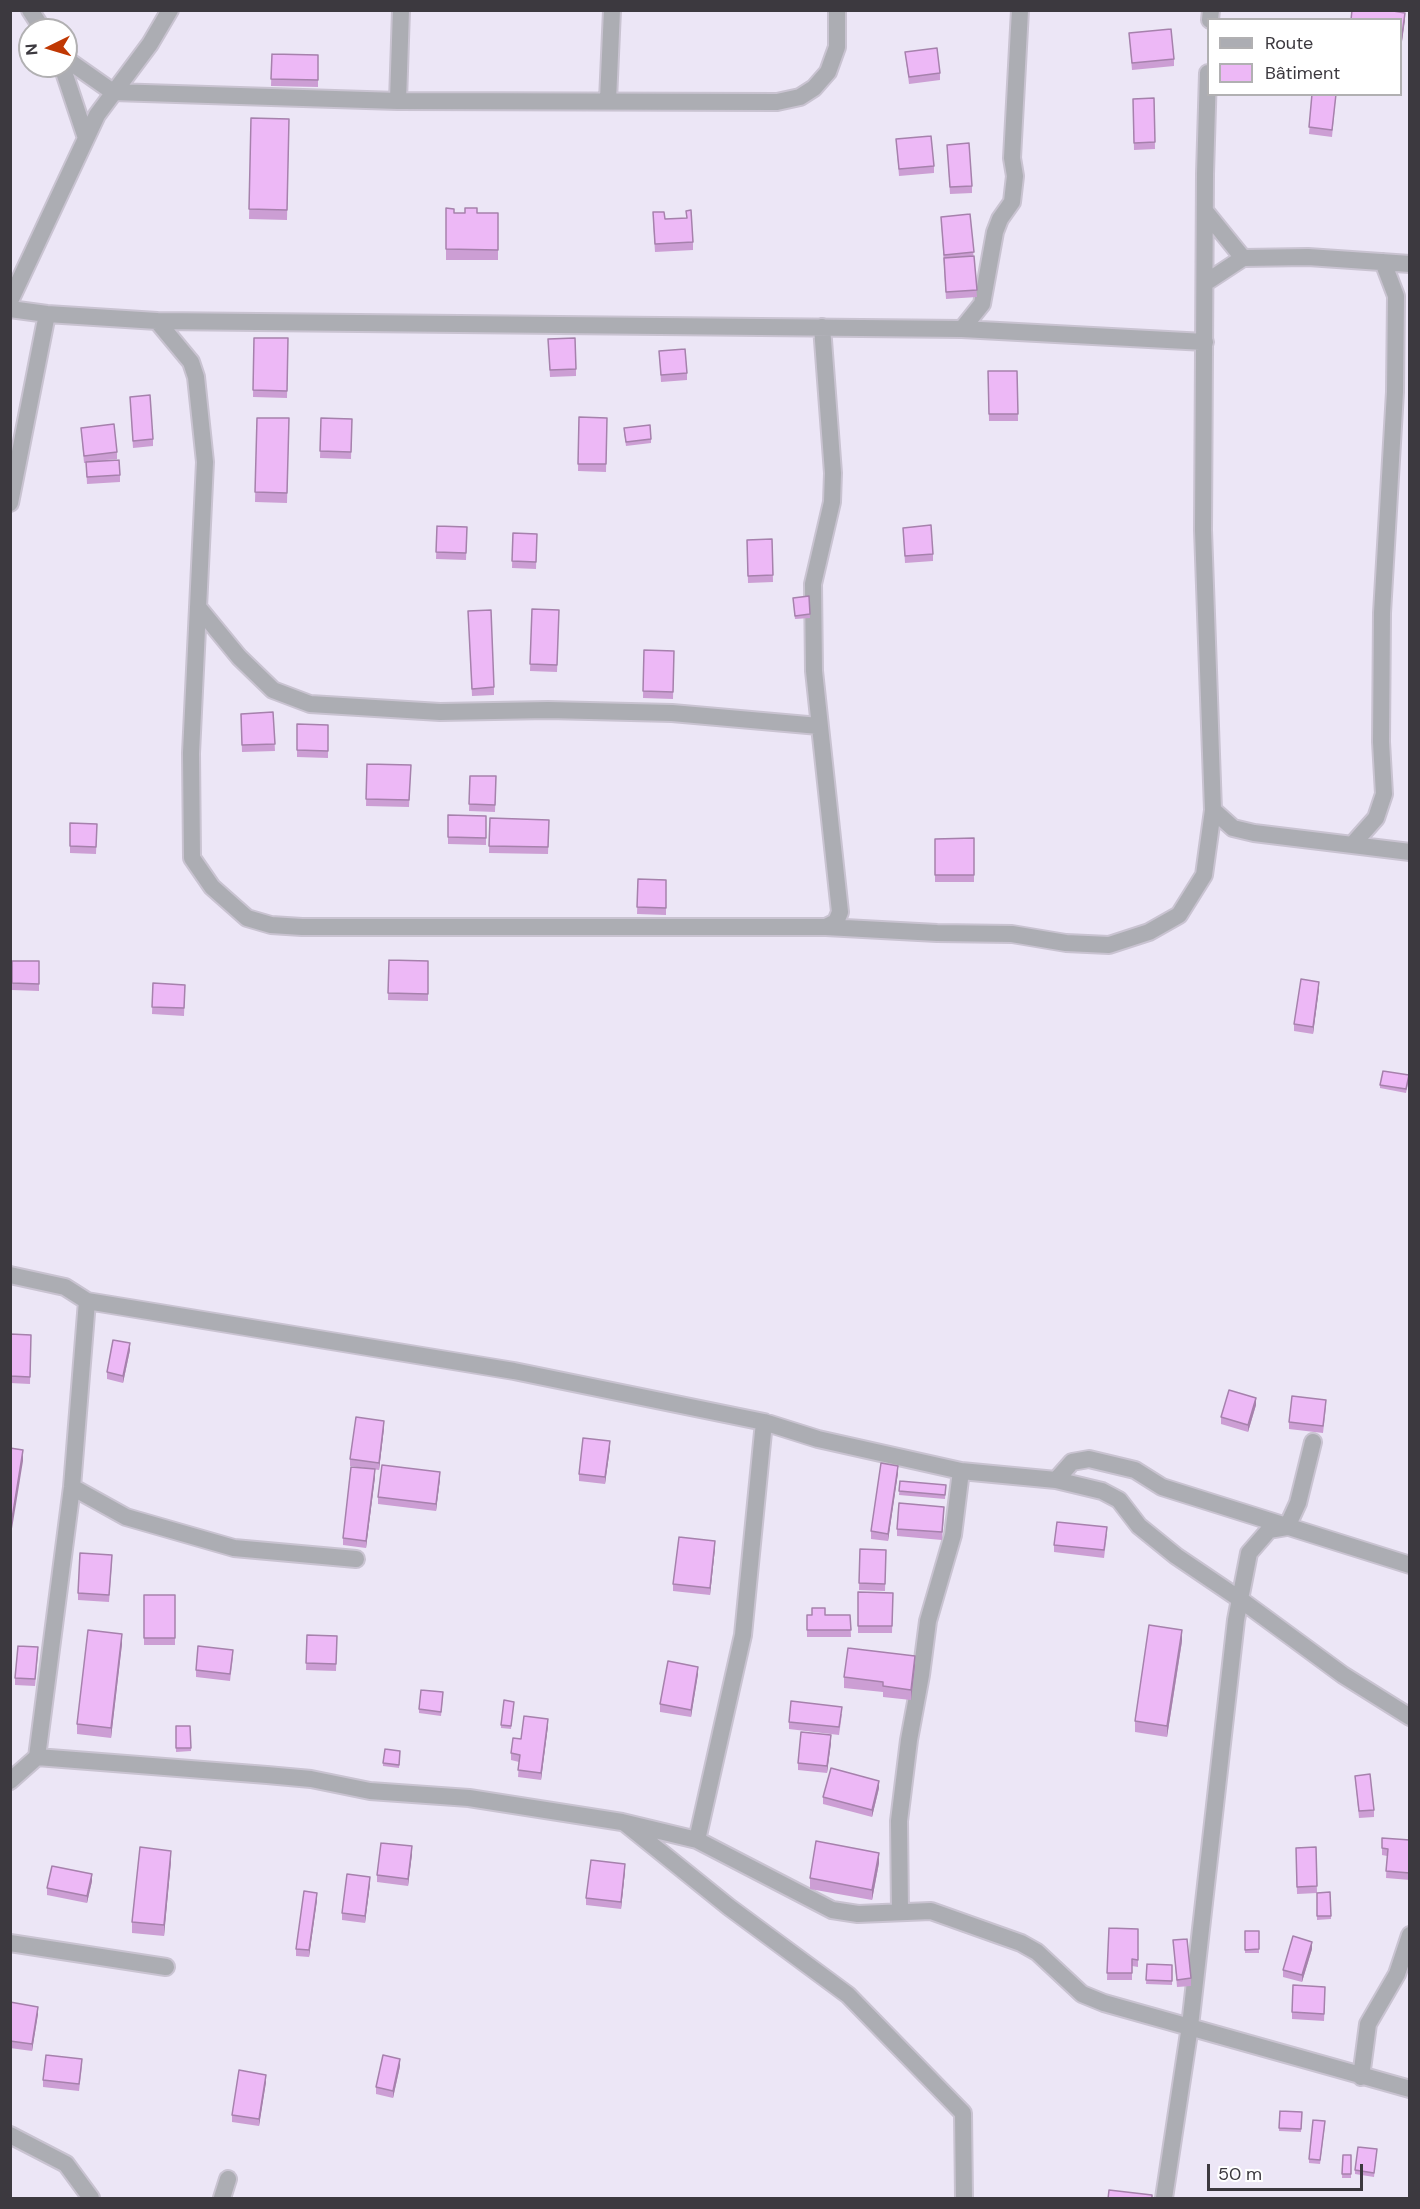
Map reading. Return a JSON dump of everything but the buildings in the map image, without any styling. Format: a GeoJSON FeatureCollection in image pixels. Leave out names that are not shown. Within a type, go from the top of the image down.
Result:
{"type":"FeatureCollection","features":[{"type":"Feature","properties":{"kind":"street"},"geometry":{"type":"LineString","coordinates":[[170,10],[150,44],[97,115],[11,299],[47,314],[157,321],[962,329],[1205,342]]}},
{"type":"Feature","properties":{"kind":"street"},"geometry":{"type":"LineString","coordinates":[[398,101],[401,10]]}},
{"type":"Feature","properties":{"kind":"street"},"geometry":{"type":"LineString","coordinates":[[608,100],[612,10]]}},
{"type":"Feature","properties":{"kind":"street"},"geometry":{"type":"LineString","coordinates":[[78,67],[113,92],[398,101],[777,102],[800,97],[814,88],[828,72],[837,47],[837,10]]}},
{"type":"Feature","properties":{"kind":"street"},"geometry":{"type":"LineString","coordinates":[[962,329],[982,304],[995,232],[1000,219],[1012,202],[1015,176],[1012,158],[1020,10]]}},
{"type":"Feature","properties":{"kind":"street"},"geometry":{"type":"LineString","coordinates":[[66,78],[86,138]]}},
{"type":"Feature","properties":{"kind":"street"},"geometry":{"type":"LineString","coordinates":[[157,321],[191,362],[196,377],[205,462],[191,753],[192,858],[212,887],[246,918],[271,925],[302,927],[826,927],[937,933],[1012,934],[1066,943],[1109,945],[1149,932],[1179,915],[1204,875],[1213,810],[1203,530],[1205,211],[1208,96]]}},
{"type":"Feature","properties":{"kind":"street"},"geometry":{"type":"LineString","coordinates":[[1205,211],[1243,258]]}},
{"type":"Feature","properties":{"kind":"street"},"geometry":{"type":"LineString","coordinates":[[1205,283],[1243,258],[1308,257],[1410,264]]}},
{"type":"Feature","properties":{"kind":"street"},"geometry":{"type":"LineString","coordinates":[[1352,845],[1376,818],[1384,794],[1381,742],[1382,613],[1395,392],[1396,296],[1383,262]]}},
{"type":"Feature","properties":{"kind":"street"},"geometry":{"type":"LineString","coordinates":[[10,503],[47,314]]}},
{"type":"Feature","properties":{"kind":"street"},"geometry":{"type":"LineString","coordinates":[[822,327],[833,473],[832,502],[813,584],[814,671],[840,912],[836,922],[826,927]]}},
{"type":"Feature","properties":{"kind":"street"},"geometry":{"type":"LineString","coordinates":[[198,607],[239,657],[273,690],[310,704],[440,712],[548,710],[672,713],[819,726]]}},
{"type":"Feature","properties":{"kind":"street"},"geometry":{"type":"LineString","coordinates":[[1213,810],[1233,828],[1254,833],[1410,852]]}},
{"type":"Feature","properties":{"kind":"street"},"geometry":{"type":"LineString","coordinates":[[10,1275],[65,1287],[87,1301],[514,1371],[764,1422],[818,1439],[961,1470],[1056,1480],[1102,1491],[1119,1500],[1139,1526],[1176,1557],[1241,1600],[1342,1675],[1410,1718]]}},
{"type":"Feature","properties":{"kind":"street"},"geometry":{"type":"LineString","coordinates":[[10,1781],[37,1757],[72,1487],[87,1301]]}},
{"type":"Feature","properties":{"kind":"street"},"geometry":{"type":"LineString","coordinates":[[698,1840],[743,1635],[764,1422]]}},
{"type":"Feature","properties":{"kind":"street"},"geometry":{"type":"LineString","coordinates":[[1287,1527],[1298,1503],[1314,1442]]}},
{"type":"Feature","properties":{"kind":"street"},"geometry":{"type":"LineString","coordinates":[[1056,1480],[1062,1470],[1072,1462],[1089,1459],[1135,1470],[1162,1487],[1410,1565]]}},
{"type":"Feature","properties":{"kind":"street"},"geometry":{"type":"LineString","coordinates":[[900,1912],[899,1821],[909,1740],[928,1621],[953,1535],[961,1470]]}},
{"type":"Feature","properties":{"kind":"street"},"geometry":{"type":"LineString","coordinates":[[72,1487],[126,1517],[234,1548],[356,1559]]}},
{"type":"Feature","properties":{"kind":"street"},"geometry":{"type":"LineString","coordinates":[[1164,2199],[1190,2026],[1241,1600],[1249,1553],[1269,1530],[1287,1527]]}},
{"type":"Feature","properties":{"kind":"street"},"geometry":{"type":"LineString","coordinates":[[37,1757],[311,1779],[370,1791],[469,1798],[622,1822],[698,1840],[832,1910],[858,1914],[931,1911],[1021,1943],[1037,1952],[1082,1994],[1104,2003],[1410,2089]]}},
{"type":"Feature","properties":{"kind":"street"},"geometry":{"type":"LineString","coordinates":[[622,1822],[729,1907],[848,1995],[963,2113],[964,2199]]}},
{"type":"Feature","properties":{"kind":"street"},"geometry":{"type":"LineString","coordinates":[[1361,2077],[1368,2024],[1397,1974],[1410,1935]]}},
{"type":"Feature","properties":{"kind":"street"},"geometry":{"type":"LineString","coordinates":[[10,1943],[166,1967]]}},
{"type":"Feature","properties":{"kind":"street"},"geometry":{"type":"LineString","coordinates":[[10,2135],[66,2164],[91,2199]]}},
{"type":"Feature","properties":{"kind":"street"},"geometry":{"type":"LineString","coordinates":[[222,2199],[228,2179]]}}]}
